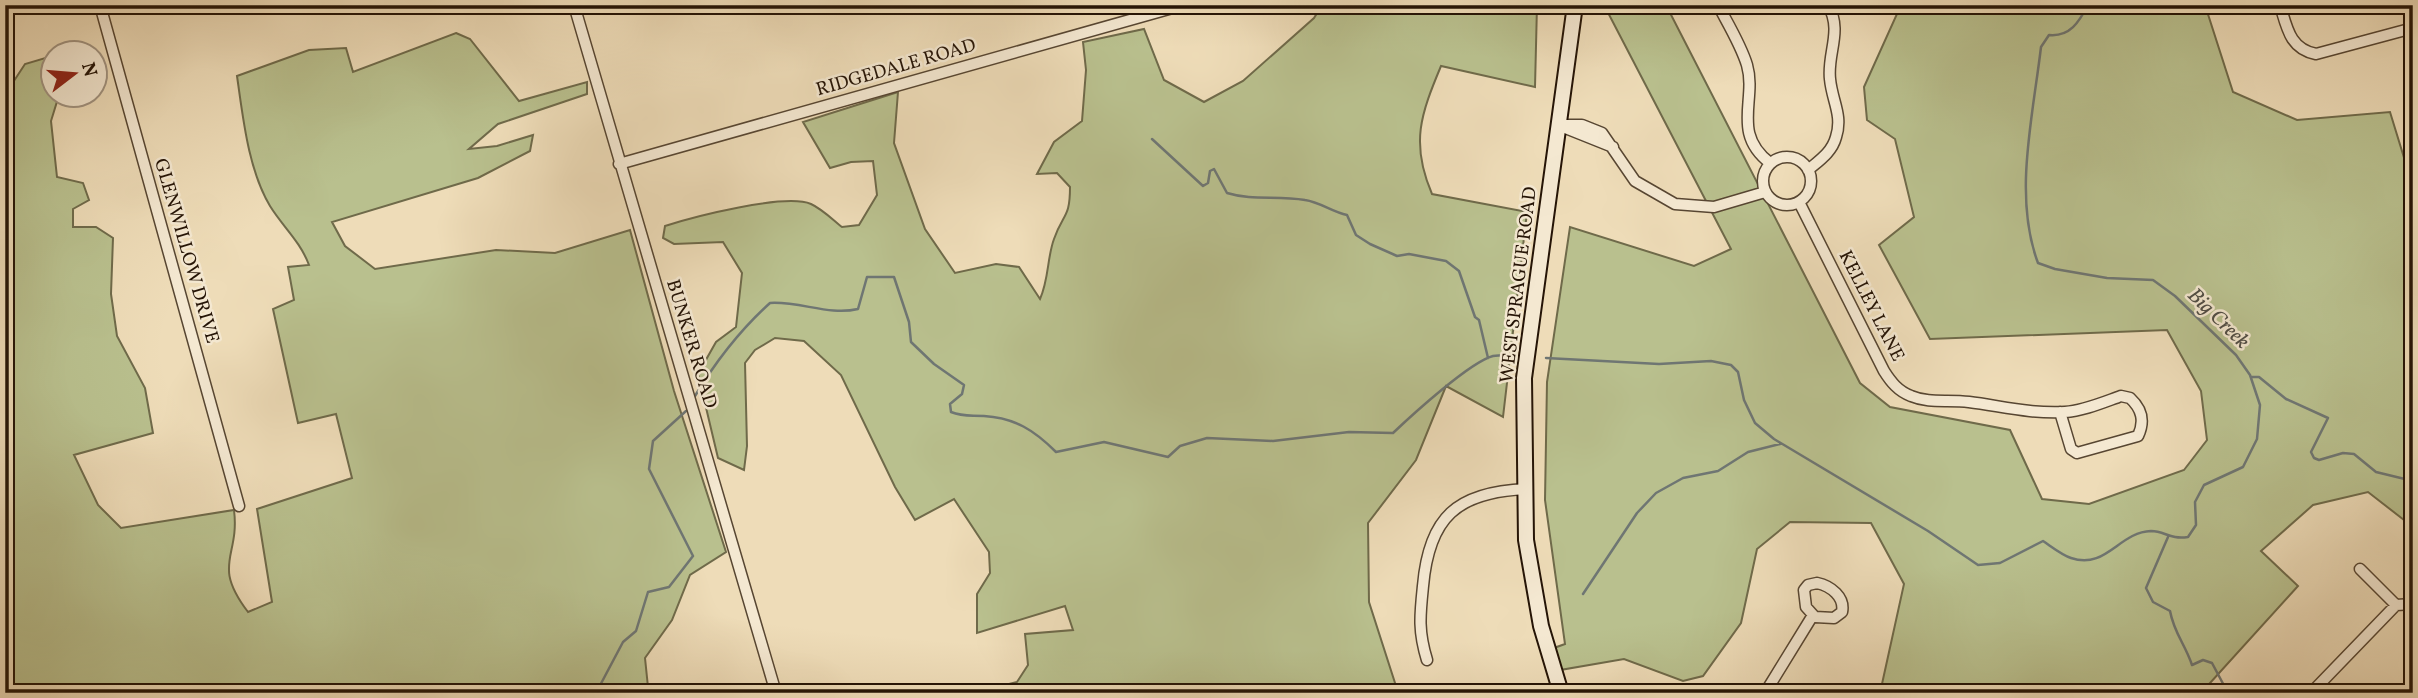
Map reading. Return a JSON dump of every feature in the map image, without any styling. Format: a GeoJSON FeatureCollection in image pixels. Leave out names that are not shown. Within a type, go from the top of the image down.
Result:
{"type":"FeatureCollection","features":[{"type":"Feature","properties":{"kind":"street","name":"GLENWILLOW DRIVE"},"geometry":{"type":"LineString","coordinates":[[100,5],[239,506]]}},
{"type":"Feature","properties":{"kind":"street","name":"BUNKER ROAD"},"geometry":{"type":"LineString","coordinates":[[574,5],[776,693]]}},
{"type":"Feature","properties":{"kind":"street","name":"RIDGEDALE ROAD"},"geometry":{"type":"LineString","coordinates":[[619,164],[1183,5]]}},
{"type":"Feature","properties":{"kind":"street","name":"WEST SPRAGUE ROAD"},"geometry":{"type":"LineString","coordinates":[[1561,693],[1541,626],[1526,540],[1524,378],[1576,5]]}},
{"type":"Feature","properties":{"kind":"street"},"geometry":{"type":"LineString","coordinates":[[1718,5],[1748,67],[1745,117],[1750,135],[1763,157],[1770,163]]}},
{"type":"Feature","properties":{"kind":"street"},"geometry":{"type":"LineString","coordinates":[[1808,170],[1828,154],[1836,140],[1840,118],[1830,81],[1829,65],[1836,35],[1833,14],[1828,5]]}},
{"type":"Feature","properties":{"kind":"street"},"geometry":{"type":"LineString","coordinates":[[2280,5],[2294,43],[2305,52],[2316,54],[2413,28]]}},
{"type":"Feature","properties":{"kind":"street"},"geometry":{"type":"LineString","coordinates":[[1560,125],[1582,125],[1602,132],[1635,181],[1675,204],[1714,207],[1765,192]]}},
{"type":"Feature","properties":{"kind":"street"},"geometry":{"type":"LineString","coordinates":[[1791,157],[1808,170],[1811,184],[1799,202],[1784,205],[1765,192],[1763,176],[1770,163],[1791,157]]}},
{"type":"Feature","properties":{"kind":"street","name":"KELLEY LANE"},"geometry":{"type":"LineString","coordinates":[[1799,202],[1884,371],[1898,389],[1932,402],[1950,400],[2006,410],[2060,412],[2121,396],[2130,398],[2142,414],[2142,427],[2138,436],[2077,453],[2071,449],[2060,412]]}},
{"type":"Feature","properties":{"kind":"street"},"geometry":{"type":"LineString","coordinates":[[1427,660],[1418,631],[1429,544],[1438,525],[1466,500],[1481,493],[1526,489]]}},
{"type":"Feature","properties":{"kind":"street"},"geometry":{"type":"LineString","coordinates":[[2360,569],[2396,605]]}},
{"type":"Feature","properties":{"kind":"street"},"geometry":{"type":"LineString","coordinates":[[2311,693],[2396,605],[2413,604]]}},
{"type":"Feature","properties":{"kind":"street"},"geometry":{"type":"LineString","coordinates":[[1765,693],[1813,615]]}},
{"type":"Feature","properties":{"kind":"green space"},"geometry":{"type":"Polygon","coordinates":[[[1322,5],[1537,5],[1535,87],[1441,66],[1428,99],[1421,129],[1421,159],[1432,194],[1527,212],[1503,417],[1446,386],[1416,460],[1368,523],[1369,602],[1396,686],[1417,693],[973,693],[1017,682],[1028,665],[1025,634],[1073,630],[1065,606],[977,633],[977,594],[990,573],[989,552],[954,499],[915,520],[895,487],[841,375],[804,341],[775,338],[755,350],[745,363],[747,446],[744,470],[718,458],[698,374],[716,342],[736,327],[742,273],[723,242],[674,244],[663,238],[665,226],[739,208],[798,201],[815,206],[842,227],[859,225],[877,195],[873,161],[851,162],[830,168],[803,122],[898,92],[894,143],[925,229],[955,273],[996,264],[1019,267],[1040,299],[1052,246],[1067,211],[1070,187],[1057,173],[1037,174],[1054,142],[1082,121],[1086,70],[1083,42],[1144,29],[1164,80],[1204,102],[1243,81],[1314,18],[1322,5]]]}},
{"type":"Feature","properties":{"kind":"green space"},"geometry":{"type":"Polygon","coordinates":[[[1604,5],[1666,5],[1860,383],[1890,407],[2010,430],[2042,499],[2089,504],[2184,470],[2207,440],[2201,391],[2167,330],[1930,339],[1879,245],[1914,217],[1895,139],[1867,120],[1864,87],[1897,14],[1895,5],[2205,5],[2233,92],[2297,120],[2390,112],[2413,187],[2413,527],[2368,492],[2313,505],[2261,551],[2298,586],[2201,693],[1880,693],[1904,584],[1871,523],[1790,522],[1757,549],[1741,623],[1703,676],[1683,681],[1624,659],[1560,670],[1554,648],[1565,644],[1545,500],[1547,382],[1570,227],[1694,266],[1731,249],[1604,5]]]}},
{"type":"Feature","properties":{"kind":"green space"},"geometry":{"type":"Polygon","coordinates":[[[456,33],[470,39],[519,101],[587,82],[587,94],[498,124],[469,149],[497,146],[533,135],[530,151],[478,178],[332,222],[345,246],[375,269],[496,250],[555,253],[630,230],[674,391],[726,552],[690,575],[672,620],[645,658],[648,687],[673,688],[684,693],[5,693],[5,128],[10,116],[5,116],[5,89],[10,87],[25,64],[38,60],[38,108],[55,108],[51,121],[57,177],[83,183],[89,200],[73,209],[73,227],[96,227],[113,238],[111,294],[117,336],[145,388],[153,433],[74,455],[98,505],[121,528],[234,510],[234,539],[229,571],[237,596],[248,612],[272,602],[257,509],[352,478],[336,414],[298,423],[273,309],[294,300],[288,267],[309,265],[296,241],[270,206],[256,176],[247,142],[237,76],[309,50],[346,48],[353,72],[456,33]]]}},
{"type":"Feature","properties":{"kind":"waterway","name":"Big Creek"},"geometry":{"type":"LineString","coordinates":[[1546,358],[1659,364],[1711,361],[1731,365],[1738,372],[1744,400],[1755,423],[1774,439],[1928,531],[1978,565],[2000,563],[2043,541],[2068,557],[2083,560],[2103,555],[2140,533],[2156,531],[2188,537],[2196,525],[2195,502],[2204,485],[2243,467],[2257,439],[2260,405],[2250,375],[2236,355],[2175,296],[2153,280],[2107,278],[2055,269],[2038,263],[2031,238],[2027,211],[2027,156],[2041,47],[2049,35],[2063,34],[2073,27],[2088,5]]}},
{"type":"Feature","properties":{"kind":"waterway"},"geometry":{"type":"LineString","coordinates":[[1152,139],[1203,186],[1208,183],[1210,171],[1214,169],[1227,193],[1246,197],[1310,201],[1347,215],[1356,235],[1397,256],[1409,254],[1446,261],[1459,271],[1475,317],[1479,320],[1488,358]]}},
{"type":"Feature","properties":{"kind":"waterway"},"geometry":{"type":"LineString","coordinates":[[695,396],[729,347],[770,303],[836,311],[858,309],[867,277],[894,277],[909,322],[911,342],[934,364],[964,385],[962,394],[950,404],[951,412],[1015,422],[1032,431],[1056,452],[1104,442],[1168,457],[1180,446],[1207,438],[1273,441],[1349,432],[1393,433],[1470,368],[1493,356],[1510,356]]}},
{"type":"Feature","properties":{"kind":"waterway"},"geometry":{"type":"LineString","coordinates":[[2251,377],[2259,377],[2286,399],[2328,418],[2311,452],[2314,458],[2319,460],[2343,453],[2354,454],[2376,472],[2413,481]]}},
{"type":"Feature","properties":{"kind":"waterway"},"geometry":{"type":"LineString","coordinates":[[596,693],[623,642],[636,631],[648,592],[669,587],[693,556],[649,469],[653,441],[686,411]]}},
{"type":"Feature","properties":{"kind":"waterway"},"geometry":{"type":"LineString","coordinates":[[1583,594],[1637,513],[1656,493],[1683,478],[1718,471],[1748,452],[1780,444]]}},
{"type":"Feature","properties":{"kind":"waterway"},"geometry":{"type":"LineString","coordinates":[[2168,537],[2146,588],[2153,602],[2170,611],[2192,665],[2203,660],[2212,663],[2228,693]]}}]}
